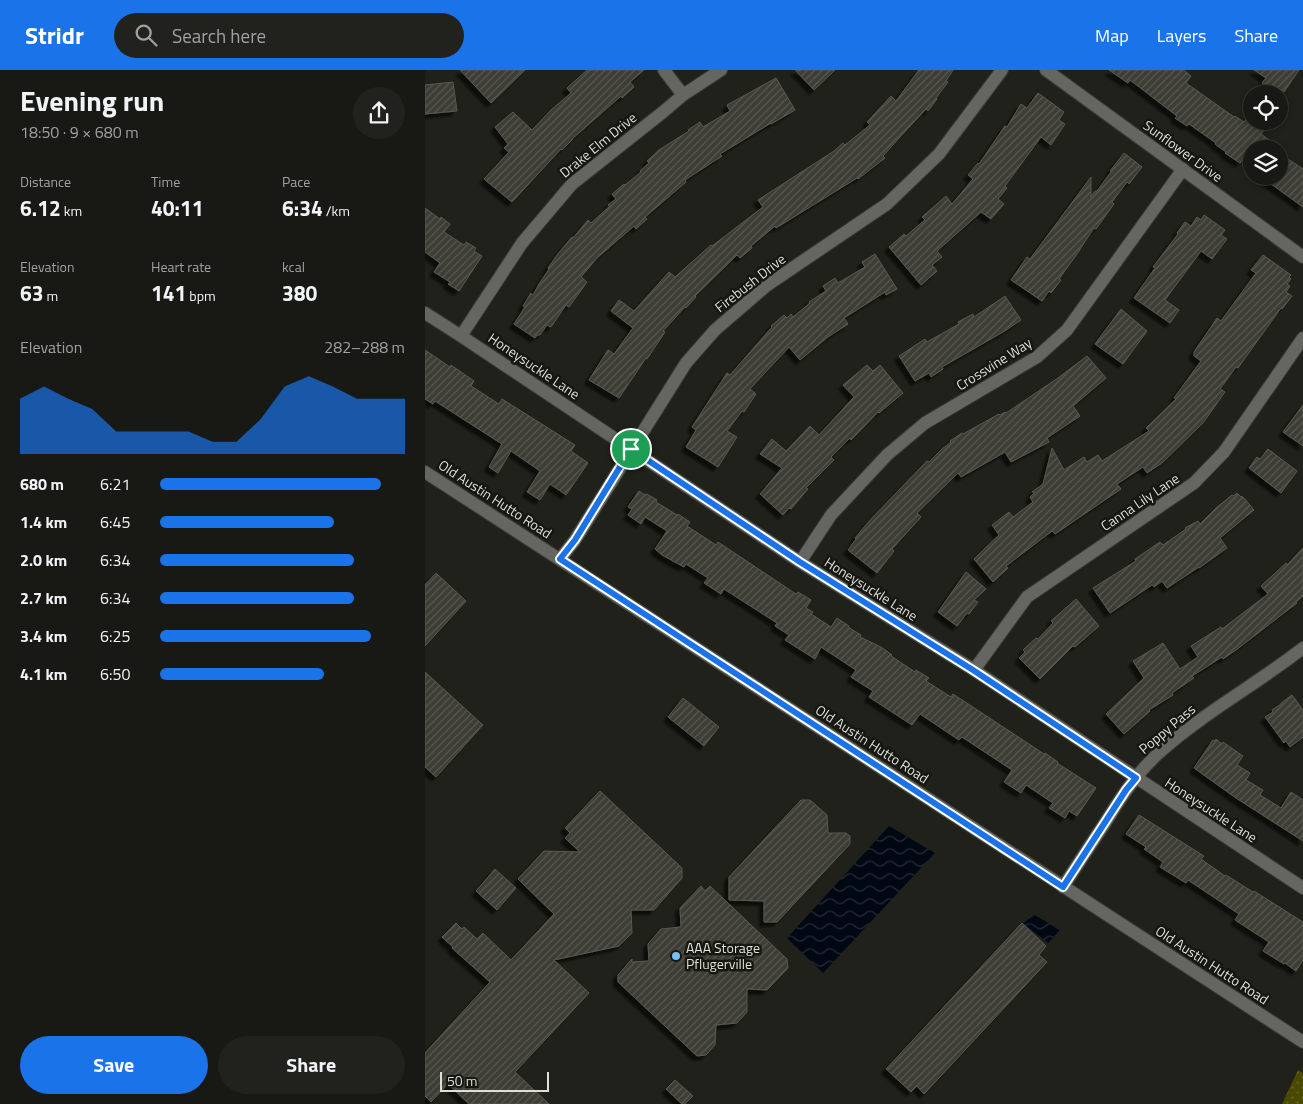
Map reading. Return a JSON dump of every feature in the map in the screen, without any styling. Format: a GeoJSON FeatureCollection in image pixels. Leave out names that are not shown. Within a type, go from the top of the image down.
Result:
{"type":"FeatureCollection","features":[{"type":"Feature","properties":{"kind":"street"},"geometry":{"type":"LineString","coordinates":[[664,70],[683,95]]}},
{"type":"Feature","properties":{"kind":"street","name":"Drake Elm Drive"},"geometry":{"type":"LineString","coordinates":[[461,336],[522,243],[572,184],[683,95],[721,70]]}},
{"type":"Feature","properties":{"kind":"street","name":"Firebush Drive"},"geometry":{"type":"LineString","coordinates":[[560,559],[575,540],[686,363],[715,330],[766,286],[887,204],[939,154],[1002,70]]}},
{"type":"Feature","properties":{"kind":"street","name":"Sunflower Drive"},"geometry":{"type":"LineString","coordinates":[[1046,70],[1303,257]]}},
{"type":"Feature","properties":{"kind":"street","name":"Crossvine Way"},"geometry":{"type":"LineString","coordinates":[[800,562],[831,516],[887,455],[925,423],[1037,357],[1067,330],[1183,169]]}},
{"type":"Feature","properties":{"kind":"street","name":"Honeysuckle Lane"},"geometry":{"type":"LineString","coordinates":[[425,313],[800,562],[973,670],[1303,888]]}},
{"type":"Feature","properties":{"kind":"street","name":"Canna Lily Lane"},"geometry":{"type":"LineString","coordinates":[[973,670],[1027,597],[1194,483],[1224,452],[1303,338]]}},
{"type":"Feature","properties":{"kind":"street","name":"Old Austin Hutto Road"},"geometry":{"type":"LineString","coordinates":[[425,472],[1303,1042]]}},
{"type":"Feature","properties":{"kind":"street","name":"Poppy Pass"},"geometry":{"type":"LineString","coordinates":[[1063,887],[1126,790],[1160,751],[1192,725],[1264,677],[1303,648]]}},
{"type":"Feature","properties":{"kind":"shaded area"},"geometry":{"type":"Polygon","coordinates":[[[1298,1070],[1303,1073],[1303,1104],[1282,1104],[1298,1070]]]}},
{"type":"Feature","properties":{"kind":"water"},"geometry":{"type":"Polygon","coordinates":[[[889,826],[935,853],[823,973],[787,938],[889,826]]]}},
{"type":"Feature","properties":{"kind":"water"},"geometry":{"type":"Polygon","coordinates":[[[1035,915],[1060,930],[1048,943],[1023,923],[1035,915]]]}},
{"type":"Feature","properties":{"kind":"building"},"geometry":{"type":"Polygon","coordinates":[[[460,70],[525,70],[491,103],[460,70]]]}},
{"type":"Feature","properties":{"kind":"building"},"geometry":{"type":"Polygon","coordinates":[[[587,70],[644,70],[630,82],[634,87],[622,98],[621,96],[561,149],[512,202],[484,179],[509,152],[504,148],[508,144],[495,127],[513,112],[532,130],[571,93],[567,88],[587,70]]]}},
{"type":"Feature","properties":{"kind":"building"},"geometry":{"type":"Polygon","coordinates":[[[795,70],[835,70],[814,90],[795,70]]]}},
{"type":"Feature","properties":{"kind":"building"},"geometry":{"type":"Polygon","coordinates":[[[919,70],[953,70],[946,81],[948,82],[928,111],[926,109],[900,137],[883,156],[885,158],[858,179],[776,228],[775,226],[740,258],[737,255],[663,331],[665,332],[619,398],[589,380],[608,350],[614,354],[633,328],[611,311],[619,300],[634,311],[669,272],[675,277],[711,245],[763,207],[758,200],[834,151],[843,143],[845,145],[870,125],[867,122],[891,96],[896,101],[919,70]]]}},
{"type":"Feature","properties":{"kind":"building"},"geometry":{"type":"Polygon","coordinates":[[[1109,70],[1184,70],[1191,76],[1186,83],[1243,121],[1243,130],[1264,130],[1261,134],[1269,140],[1243,140],[1243,159],[1240,163],[1189,124],[1187,126],[1175,118],[1177,116],[1130,80],[1128,83],[1109,70]]]}},
{"type":"Feature","properties":{"kind":"building"},"geometry":{"type":"Polygon","coordinates":[[[1254,70],[1299,70],[1288,86],[1265,85],[1262,83],[1266,78],[1254,70]]]}},
{"type":"Feature","properties":{"kind":"building"},"geometry":{"type":"Polygon","coordinates":[[[776,78],[795,110],[720,154],[722,156],[685,180],[686,182],[645,217],[647,219],[636,229],[634,226],[597,258],[581,277],[587,282],[569,307],[566,305],[551,327],[547,325],[540,335],[537,335],[535,338],[514,324],[531,293],[533,295],[557,255],[588,220],[591,223],[610,206],[608,205],[616,199],[612,194],[641,172],[649,163],[647,161],[659,150],[700,122],[703,127],[730,111],[727,105],[776,78]]]}},
{"type":"Feature","properties":{"kind":"building"},"geometry":{"type":"Polygon","coordinates":[[[453,82],[457,111],[425,114],[425,85],[453,82]]]}},
{"type":"Feature","properties":{"kind":"building"},"geometry":{"type":"Polygon","coordinates":[[[1038,93],[1064,112],[1059,120],[1065,124],[1051,145],[1041,137],[1005,186],[1007,188],[998,199],[1004,204],[991,219],[981,212],[937,251],[942,257],[932,265],[937,271],[921,285],[889,247],[925,220],[922,217],[946,196],[952,204],[973,179],[968,175],[979,164],[1005,126],[1007,127],[1021,104],[1027,108],[1038,93]]]}},
{"type":"Feature","properties":{"kind":"building"},"geometry":{"type":"Polygon","coordinates":[[[1124,153],[1142,167],[1129,184],[1127,182],[1112,202],[1114,204],[1096,229],[1094,228],[1051,293],[1049,291],[1042,301],[1011,280],[1027,257],[1030,259],[1091,177],[1091,197],[1124,153]]]}},
{"type":"Feature","properties":{"kind":"building"},"geometry":{"type":"Polygon","coordinates":[[[1288,159],[1303,169],[1303,207],[1272,185],[1288,185],[1288,159]]]}},
{"type":"Feature","properties":{"kind":"building"},"geometry":{"type":"Polygon","coordinates":[[[425,208],[450,224],[444,232],[464,245],[466,242],[476,248],[474,251],[482,256],[459,291],[448,284],[450,282],[434,272],[440,263],[425,252],[425,208]]]}},
{"type":"Feature","properties":{"kind":"building"},"geometry":{"type":"Polygon","coordinates":[[[1204,215],[1225,230],[1221,235],[1227,239],[1212,259],[1201,251],[1165,300],[1179,310],[1170,323],[1134,298],[1185,222],[1191,226],[1197,217],[1201,220],[1204,215]]]}},
{"type":"Feature","properties":{"kind":"building"},"geometry":{"type":"Polygon","coordinates":[[[875,254],[897,289],[886,295],[885,292],[844,318],[848,324],[828,337],[800,360],[789,347],[750,389],[756,394],[744,412],[742,411],[727,431],[737,437],[718,467],[686,447],[696,430],[692,427],[727,373],[730,375],[771,326],[784,315],[787,318],[791,314],[793,317],[809,302],[826,291],[823,286],[835,278],[838,283],[865,267],[862,262],[875,254]]]}},
{"type":"Feature","properties":{"kind":"building"},"geometry":{"type":"Polygon","coordinates":[[[1263,255],[1291,275],[1289,277],[1291,279],[1287,284],[1290,286],[1286,292],[1292,296],[1220,389],[1225,392],[1203,423],[1162,463],[1147,473],[1143,467],[1117,484],[1121,489],[1055,534],[1052,531],[1006,566],[1008,568],[993,582],[974,559],[999,535],[992,525],[1009,512],[1013,517],[1033,502],[1030,497],[1035,492],[1032,492],[1043,484],[1052,448],[1064,470],[1084,457],[1087,462],[1098,455],[1102,461],[1149,431],[1146,428],[1176,399],[1174,398],[1201,361],[1194,356],[1194,352],[1217,318],[1221,321],[1256,273],[1251,270],[1263,255]]]}},
{"type":"Feature","properties":{"kind":"building"},"geometry":{"type":"Polygon","coordinates":[[[1005,296],[1021,320],[942,367],[943,369],[931,377],[929,373],[915,381],[899,356],[925,339],[927,342],[973,314],[974,317],[1005,296]]]}},
{"type":"Feature","properties":{"kind":"building"},"geometry":{"type":"Polygon","coordinates":[[[1121,309],[1147,331],[1123,364],[1095,344],[1121,309]]]}},
{"type":"Feature","properties":{"kind":"building"},"geometry":{"type":"Polygon","coordinates":[[[425,350],[474,381],[471,386],[499,404],[502,399],[575,445],[571,451],[588,463],[566,495],[550,484],[540,500],[527,492],[540,471],[511,451],[498,473],[489,467],[502,444],[435,401],[433,404],[425,399],[425,350]]]}},
{"type":"Feature","properties":{"kind":"building"},"geometry":{"type":"Polygon","coordinates":[[[1087,356],[1106,378],[1073,406],[1080,416],[1047,438],[1049,442],[1011,462],[1005,452],[961,477],[958,473],[917,513],[921,517],[892,549],[894,551],[877,573],[848,550],[855,538],[871,519],[927,461],[929,462],[950,441],[999,414],[1006,413],[1087,356]]]}},
{"type":"Feature","properties":{"kind":"building"},"geometry":{"type":"Polygon","coordinates":[[[867,365],[873,371],[880,365],[903,393],[878,412],[851,440],[850,438],[831,457],[834,460],[806,488],[808,489],[791,509],[789,508],[783,515],[760,494],[782,468],[760,454],[772,439],[786,451],[810,426],[819,435],[854,397],[843,385],[867,365]]]}},
{"type":"Feature","properties":{"kind":"building"},"geometry":{"type":"Polygon","coordinates":[[[1303,405],[1303,446],[1283,432],[1303,405]]]}},
{"type":"Feature","properties":{"kind":"building"},"geometry":{"type":"Polygon","coordinates":[[[1268,449],[1297,471],[1281,493],[1249,468],[1257,457],[1260,459],[1268,449]]]}},
{"type":"Feature","properties":{"kind":"building"},"geometry":{"type":"Polygon","coordinates":[[[639,491],[657,500],[656,502],[690,522],[687,526],[716,545],[718,542],[796,594],[798,592],[811,600],[806,608],[813,612],[811,614],[831,627],[837,618],[861,635],[860,637],[881,647],[915,672],[916,670],[929,678],[926,681],[951,697],[953,694],[1096,788],[1077,816],[1069,811],[1065,818],[1049,808],[1053,803],[1026,785],[1021,793],[1004,782],[1012,770],[962,737],[959,740],[920,714],[912,725],[869,697],[873,691],[851,677],[856,670],[821,647],[815,659],[785,640],[789,635],[775,626],[777,623],[724,589],[721,594],[704,583],[708,578],[686,564],[684,567],[662,555],[655,549],[667,531],[645,517],[641,524],[628,515],[632,509],[628,507],[639,491]]]}},
{"type":"Feature","properties":{"kind":"building"},"geometry":{"type":"Polygon","coordinates":[[[1237,493],[1254,510],[1220,538],[1227,548],[1167,588],[1162,581],[1154,587],[1152,585],[1110,613],[1093,588],[1136,561],[1135,559],[1160,542],[1163,545],[1185,528],[1198,521],[1200,524],[1216,508],[1237,493]]]}},
{"type":"Feature","properties":{"kind":"building"},"geometry":{"type":"Polygon","coordinates":[[[1303,548],[1303,596],[1297,603],[1236,650],[1192,676],[1194,678],[1172,693],[1173,695],[1149,710],[1124,734],[1106,714],[1144,678],[1133,661],[1163,643],[1180,669],[1198,657],[1191,646],[1221,627],[1222,629],[1268,594],[1261,586],[1286,563],[1287,565],[1303,548]]]}},
{"type":"Feature","properties":{"kind":"building"},"geometry":{"type":"Polygon","coordinates":[[[966,572],[986,589],[974,600],[978,602],[957,626],[938,612],[966,572]]]}},
{"type":"Feature","properties":{"kind":"building"},"geometry":{"type":"Polygon","coordinates":[[[436,573],[466,601],[425,646],[425,585],[436,573]]]}},
{"type":"Feature","properties":{"kind":"building"},"geometry":{"type":"Polygon","coordinates":[[[1076,599],[1099,626],[1075,647],[1073,646],[1040,679],[1019,658],[1025,652],[1023,650],[1036,638],[1038,639],[1053,623],[1051,621],[1076,599]]]}},
{"type":"Feature","properties":{"kind":"building"},"geometry":{"type":"Polygon","coordinates":[[[425,672],[483,725],[436,777],[425,767],[425,672]]]}},
{"type":"Feature","properties":{"kind":"building"},"geometry":{"type":"Polygon","coordinates":[[[1292,695],[1303,710],[1303,737],[1290,747],[1286,741],[1284,743],[1265,717],[1292,695]]]}},
{"type":"Feature","properties":{"kind":"building"},"geometry":{"type":"Polygon","coordinates":[[[683,698],[719,727],[704,746],[668,717],[683,698]]]}},
{"type":"Feature","properties":{"kind":"building"},"geometry":{"type":"Polygon","coordinates":[[[1216,739],[1243,756],[1237,765],[1250,773],[1246,780],[1263,790],[1260,795],[1281,808],[1291,792],[1303,800],[1303,841],[1236,798],[1194,768],[1213,740],[1215,741],[1216,739]]]}},
{"type":"Feature","properties":{"kind":"building"},"geometry":{"type":"Polygon","coordinates":[[[600,791],[682,868],[682,878],[654,910],[631,910],[632,933],[619,946],[554,960],[589,993],[515,1072],[549,1104],[469,1104],[448,1084],[431,1102],[425,1096],[425,1053],[490,982],[442,937],[456,923],[462,929],[464,927],[477,939],[483,933],[511,960],[554,914],[518,879],[544,851],[580,852],[565,838],[570,833],[565,828],[600,791]]]}},
{"type":"Feature","properties":{"kind":"building"},"geometry":{"type":"Polygon","coordinates":[[[801,800],[810,800],[827,815],[828,833],[846,833],[850,836],[850,844],[777,922],[764,922],[764,901],[729,900],[729,877],[801,800]]]}},
{"type":"Feature","properties":{"kind":"building"},"geometry":{"type":"Polygon","coordinates":[[[1139,815],[1204,856],[1201,859],[1225,876],[1254,891],[1303,922],[1303,960],[1296,971],[1263,951],[1269,942],[1235,920],[1239,914],[1188,880],[1186,883],[1160,867],[1163,862],[1144,849],[1146,847],[1126,834],[1139,815]]]}},
{"type":"Feature","properties":{"kind":"building"},"geometry":{"type":"Polygon","coordinates":[[[495,869],[516,888],[497,910],[476,891],[495,869]]]}},
{"type":"Feature","properties":{"kind":"building"},"geometry":{"type":"Polygon","coordinates":[[[701,886],[705,891],[710,886],[787,959],[788,968],[767,990],[747,989],[747,1012],[737,1023],[716,1025],[715,1045],[706,1055],[697,1056],[618,982],[618,975],[632,959],[632,962],[649,961],[648,944],[661,929],[681,927],[680,908],[701,886]]]}},
{"type":"Feature","properties":{"kind":"building"},"geometry":{"type":"Polygon","coordinates":[[[1022,923],[1046,946],[1039,955],[1047,962],[924,1094],[917,1086],[911,1092],[886,1069],[1022,923]]]}},
{"type":"Feature","properties":{"kind":"building"},"geometry":{"type":"Polygon","coordinates":[[[675,1080],[693,1096],[685,1104],[682,1104],[666,1089],[675,1080]]]}},
{"type":"Feature","properties":{"kind":"place","name":"AAA Storage Pflugerville"},"geometry":{"type":"Point","coordinates":[676,956]}},
{"type":"Feature","properties":{"kind":"route"},"geometry":{"type":"LineString","coordinates":[[631,449],[800,562],[973,670],[1136,778],[1126,790],[1063,887],[560,559],[575,540],[631,449]]}}]}
